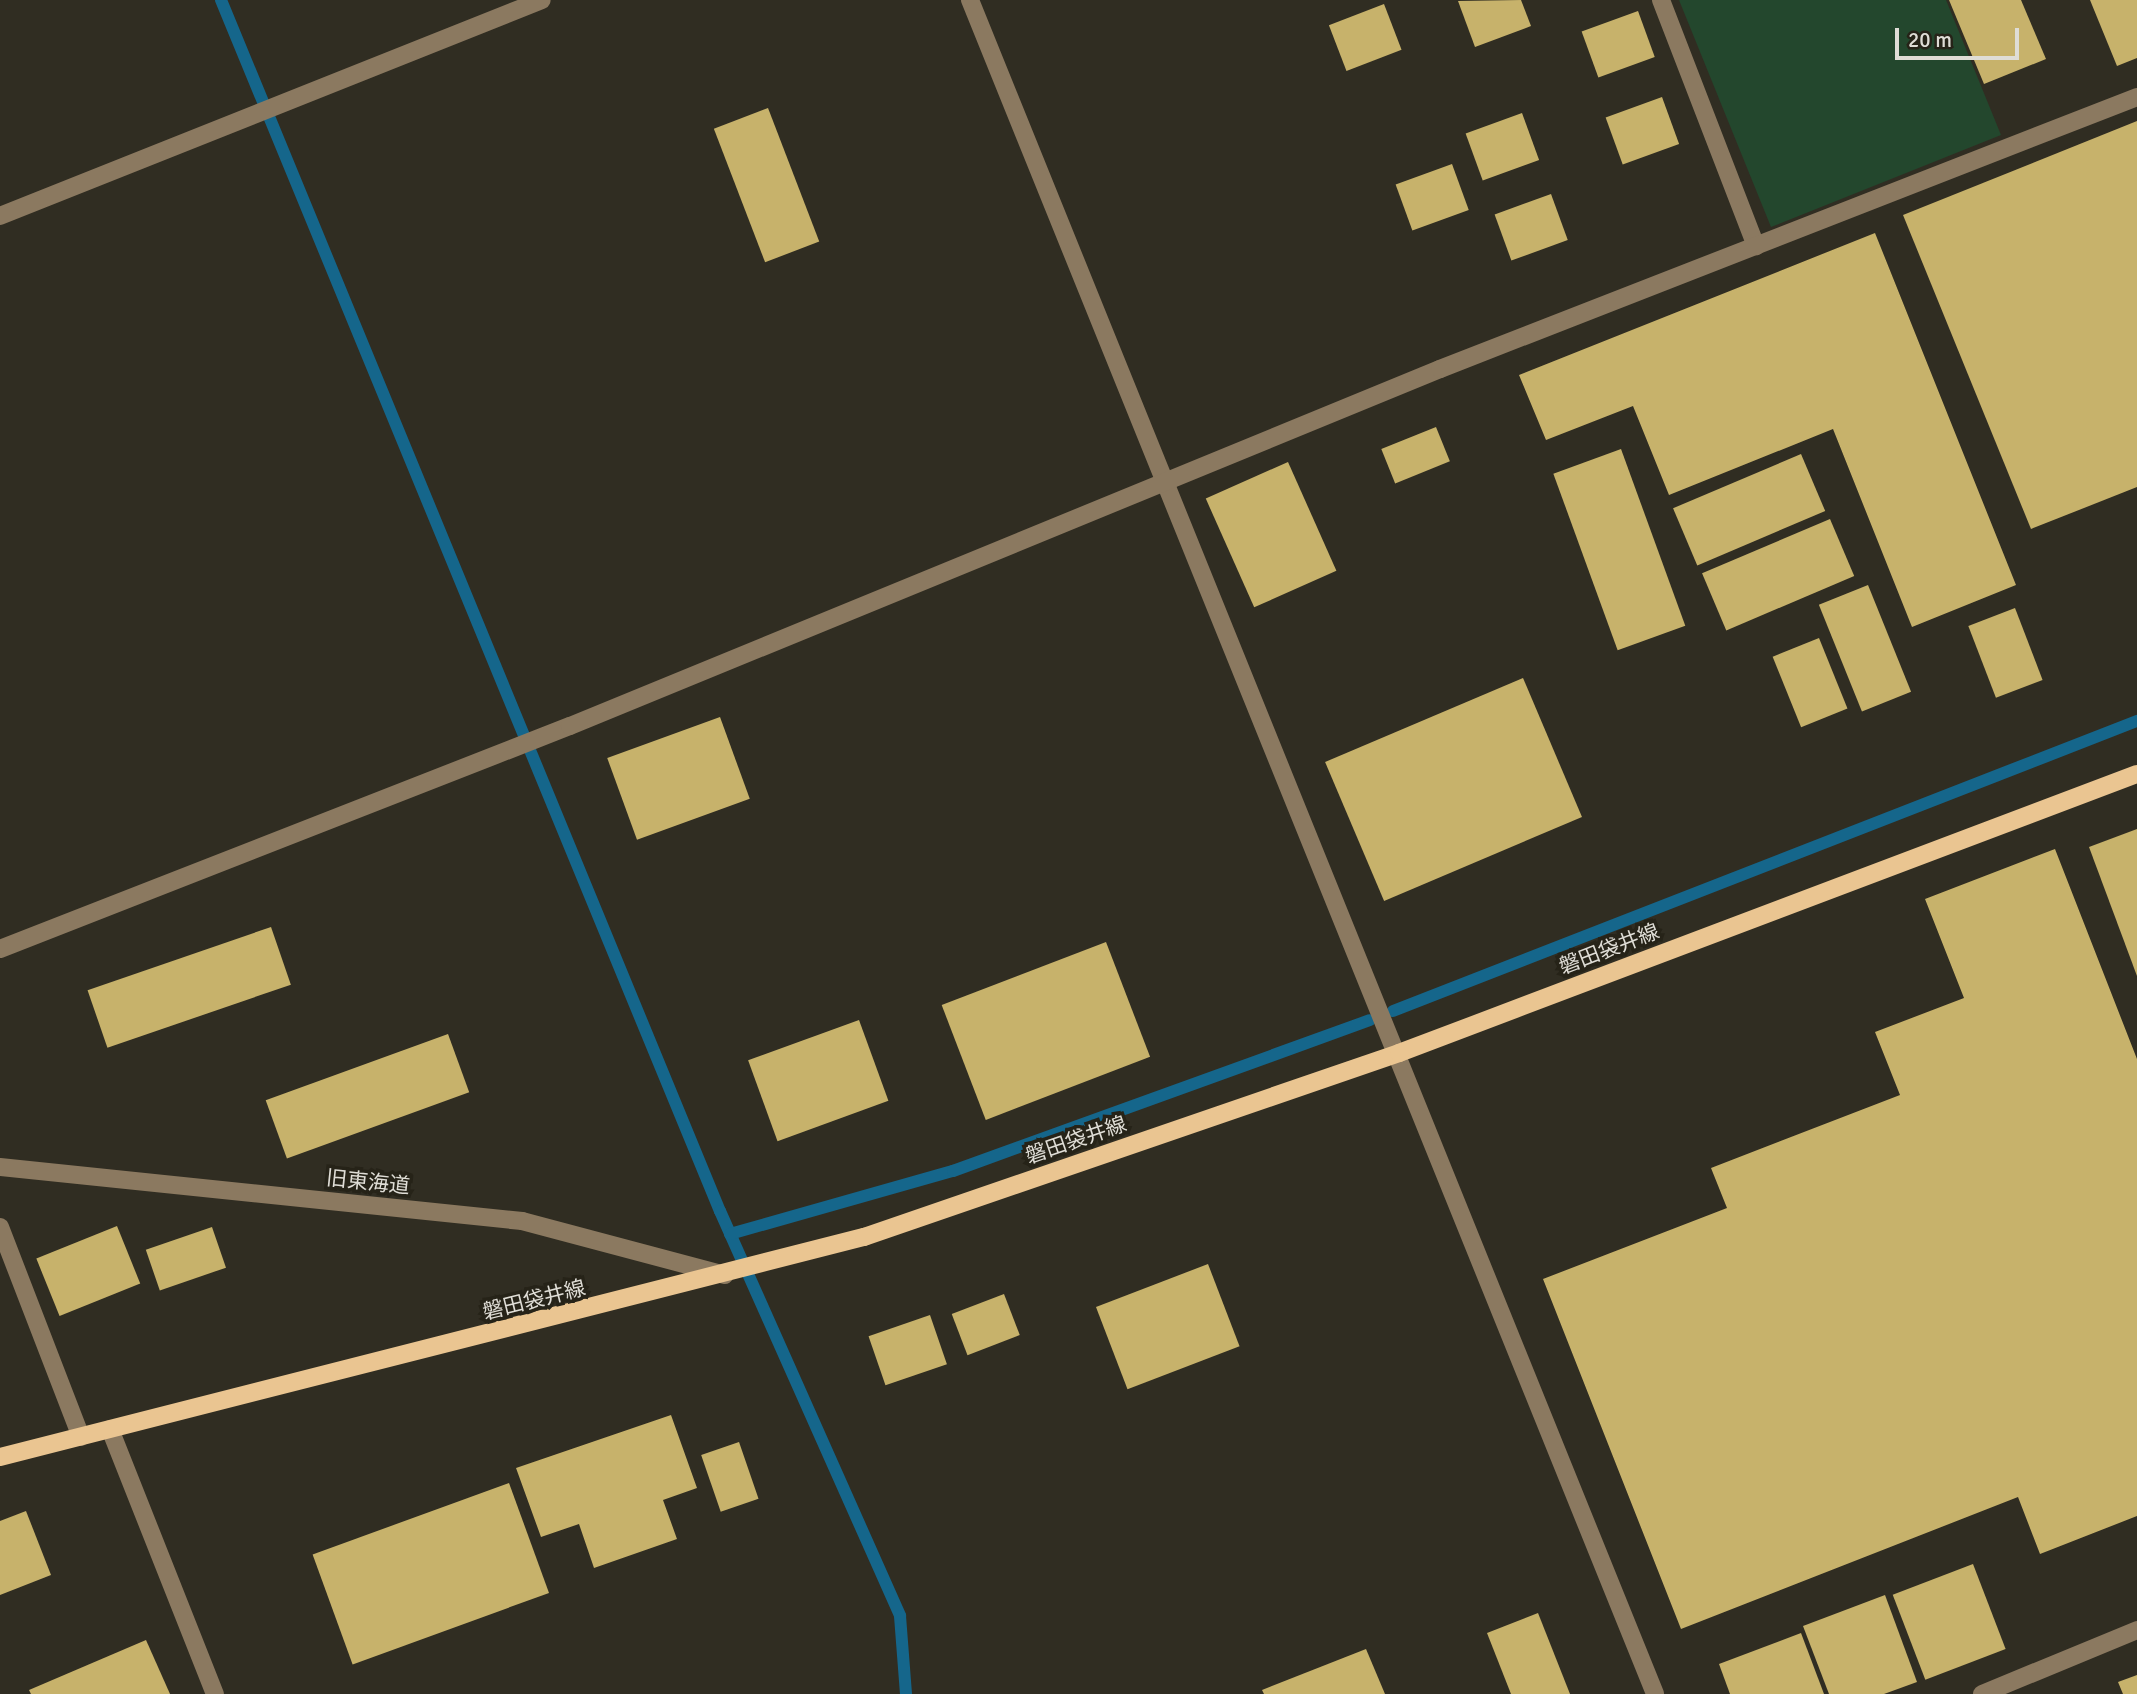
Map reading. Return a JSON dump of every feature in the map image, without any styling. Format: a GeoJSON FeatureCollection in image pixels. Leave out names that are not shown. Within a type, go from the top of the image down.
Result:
{"type":"FeatureCollection","features":[{"type":"Feature","properties":{"kind":"main road","name":"磐田袋井線"},"geometry":{"type":"LineString","coordinates":[[0,1457],[802,1255],[1399,1053],[2137,774]]}},
{"type":"Feature","properties":{"kind":"street"},"geometry":{"type":"LineString","coordinates":[[0,216],[542,0]]}},
{"type":"Feature","properties":{"kind":"street"},"geometry":{"type":"LineString","coordinates":[[970,0],[1164,482],[1399,1053],[1655,1694]]}},
{"type":"Feature","properties":{"kind":"street"},"geometry":{"type":"LineString","coordinates":[[1661,0],[1756,246]]}},
{"type":"Feature","properties":{"kind":"street"},"geometry":{"type":"LineString","coordinates":[[0,949],[570,726],[1164,482],[2137,97]]}},
{"type":"Feature","properties":{"kind":"street","name":"旧東海道"},"geometry":{"type":"LineString","coordinates":[[0,1167],[522,1222],[726,1275]]}},
{"type":"Feature","properties":{"kind":"street"},"geometry":{"type":"LineString","coordinates":[[0,1227],[81,1437]]}},
{"type":"Feature","properties":{"kind":"street"},"geometry":{"type":"LineString","coordinates":[[110,1429],[215,1694]]}},
{"type":"Feature","properties":{"kind":"street"},"geometry":{"type":"LineString","coordinates":[[1994,1692],[2137,1630]]}},
{"type":"Feature","properties":{"kind":"green space"},"geometry":{"type":"Polygon","coordinates":[[[1679,0],[1946,0],[2001,135],[1771,227],[1679,0]]]}},
{"type":"Feature","properties":{"kind":"building"},"geometry":{"type":"Polygon","coordinates":[[[1521,0],[1531,26],[1475,47],[1458,1],[1521,0]]]}},
{"type":"Feature","properties":{"kind":"building"},"geometry":{"type":"Polygon","coordinates":[[[1949,0],[2021,0],[2046,59],[1984,84],[1949,0]]]}},
{"type":"Feature","properties":{"kind":"building"},"geometry":{"type":"Polygon","coordinates":[[[2090,0],[2137,0],[2137,58],[2117,66],[2090,0]]]}},
{"type":"Feature","properties":{"kind":"building"},"geometry":{"type":"Polygon","coordinates":[[[1384,4],[1402,50],[1346,71],[1329,25],[1384,4]]]}},
{"type":"Feature","properties":{"kind":"building"},"geometry":{"type":"Polygon","coordinates":[[[1638,11],[1655,57],[1598,78],[1582,32],[1638,11]]]}},
{"type":"Feature","properties":{"kind":"building"},"geometry":{"type":"Polygon","coordinates":[[[1662,97],[1679,144],[1623,165],[1606,118],[1662,97]]]}},
{"type":"Feature","properties":{"kind":"building"},"geometry":{"type":"Polygon","coordinates":[[[768,108],[819,242],[765,262],[714,129],[768,108]]]}},
{"type":"Feature","properties":{"kind":"building"},"geometry":{"type":"Polygon","coordinates":[[[1522,113],[1539,160],[1483,181],[1466,134],[1522,113]]]}},
{"type":"Feature","properties":{"kind":"building"},"geometry":{"type":"Polygon","coordinates":[[[2137,121],[2137,487],[2031,529],[1903,215],[2137,121]]]}},
{"type":"Feature","properties":{"kind":"building"},"geometry":{"type":"Polygon","coordinates":[[[1452,164],[1469,210],[1412,231],[1396,185],[1452,164]]]}},
{"type":"Feature","properties":{"kind":"building"},"geometry":{"type":"Polygon","coordinates":[[[1551,194],[1568,240],[1511,261],[1495,215],[1551,194]]]}},
{"type":"Feature","properties":{"kind":"building"},"geometry":{"type":"Polygon","coordinates":[[[1875,233],[2016,585],[1912,627],[1833,429],[1669,495],[1633,406],[1546,440],[1519,375],[1875,233]]]}},
{"type":"Feature","properties":{"kind":"building"},"geometry":{"type":"Polygon","coordinates":[[[1436,427],[1450,461],[1395,483],[1381,449],[1436,427]]]}},
{"type":"Feature","properties":{"kind":"building"},"geometry":{"type":"Polygon","coordinates":[[[1621,449],[1685,626],[1618,650],[1553,474],[1621,449]]]}},
{"type":"Feature","properties":{"kind":"building"},"geometry":{"type":"Polygon","coordinates":[[[1801,454],[1825,511],[1697,565],[1673,508],[1801,454]]]}},
{"type":"Feature","properties":{"kind":"building"},"geometry":{"type":"Polygon","coordinates":[[[1288,462],[1336,571],[1254,607],[1206,499],[1288,462]]]}},
{"type":"Feature","properties":{"kind":"building"},"geometry":{"type":"Polygon","coordinates":[[[1830,519],[1854,576],[1726,630],[1702,573],[1830,519]]]}},
{"type":"Feature","properties":{"kind":"building"},"geometry":{"type":"Polygon","coordinates":[[[1868,585],[1911,692],[1862,711],[1819,605],[1868,585]]]}},
{"type":"Feature","properties":{"kind":"building"},"geometry":{"type":"Polygon","coordinates":[[[2015,608],[2043,680],[1996,698],[1968,626],[2015,608]]]}},
{"type":"Feature","properties":{"kind":"building"},"geometry":{"type":"Polygon","coordinates":[[[1819,638],[1847,708],[1801,727],[1773,657],[1819,638]]]}},
{"type":"Feature","properties":{"kind":"building"},"geometry":{"type":"Polygon","coordinates":[[[1523,678],[1582,817],[1384,901],[1325,762],[1523,678]]]}},
{"type":"Feature","properties":{"kind":"building"},"geometry":{"type":"Polygon","coordinates":[[[720,717],[750,799],[637,840],[607,758],[720,717]]]}},
{"type":"Feature","properties":{"kind":"building"},"geometry":{"type":"Polygon","coordinates":[[[2137,829],[2137,976],[2089,847],[2137,829]]]}},
{"type":"Feature","properties":{"kind":"building"},"geometry":{"type":"Polygon","coordinates":[[[2055,849],[2137,1059],[2137,1516],[2040,1554],[2018,1497],[1681,1629],[1543,1279],[1727,1208],[1711,1168],[1900,1095],[1875,1032],[1964,998],[1925,899],[2055,849]]]}},
{"type":"Feature","properties":{"kind":"building"},"geometry":{"type":"Polygon","coordinates":[[[271,927],[291,985],[107,1048],[88,990],[271,927]]]}},
{"type":"Feature","properties":{"kind":"building"},"geometry":{"type":"Polygon","coordinates":[[[1106,942],[1150,1057],[986,1120],[942,1005],[1106,942]]]}},
{"type":"Feature","properties":{"kind":"building"},"geometry":{"type":"Polygon","coordinates":[[[859,1020],[888,1101],[778,1141],[748,1060],[859,1020]]]}},
{"type":"Feature","properties":{"kind":"building"},"geometry":{"type":"Polygon","coordinates":[[[448,1034],[469,1092],[287,1159],[266,1100],[448,1034]]]}},
{"type":"Feature","properties":{"kind":"building"},"geometry":{"type":"Polygon","coordinates":[[[117,1226],[140,1283],[60,1316],[36,1259],[117,1226]]]}},
{"type":"Feature","properties":{"kind":"building"},"geometry":{"type":"Polygon","coordinates":[[[212,1227],[226,1268],[160,1290],[146,1250],[212,1227]]]}},
{"type":"Feature","properties":{"kind":"building"},"geometry":{"type":"Polygon","coordinates":[[[1208,1264],[1240,1346],[1128,1389],[1096,1307],[1208,1264]]]}},
{"type":"Feature","properties":{"kind":"building"},"geometry":{"type":"Polygon","coordinates":[[[1004,1294],[1020,1335],[967,1355],[952,1314],[1004,1294]]]}},
{"type":"Feature","properties":{"kind":"building"},"geometry":{"type":"Polygon","coordinates":[[[930,1315],[947,1364],[885,1385],[869,1336],[930,1315]]]}},
{"type":"Feature","properties":{"kind":"building"},"geometry":{"type":"Polygon","coordinates":[[[671,1415],[697,1488],[663,1500],[677,1539],[594,1568],[579,1524],[541,1537],[516,1468],[671,1415]]]}},
{"type":"Feature","properties":{"kind":"building"},"geometry":{"type":"Polygon","coordinates":[[[739,1442],[759,1499],[721,1512],[701,1455],[739,1442]]]}},
{"type":"Feature","properties":{"kind":"building"},"geometry":{"type":"Polygon","coordinates":[[[509,1483],[549,1593],[353,1664],[313,1554],[509,1483]]]}},
{"type":"Feature","properties":{"kind":"building"},"geometry":{"type":"Polygon","coordinates":[[[26,1511],[51,1575],[0,1595],[0,1521],[26,1511]]]}},
{"type":"Feature","properties":{"kind":"building"},"geometry":{"type":"Polygon","coordinates":[[[1973,1564],[2006,1649],[1925,1680],[1893,1595],[1973,1564]]]}},
{"type":"Feature","properties":{"kind":"building"},"geometry":{"type":"Polygon","coordinates":[[[1885,1595],[1917,1682],[1884,1694],[1829,1694],[1803,1626],[1885,1595]]]}},
{"type":"Feature","properties":{"kind":"building"},"geometry":{"type":"Polygon","coordinates":[[[1538,1613],[1570,1694],[1511,1694],[1487,1633],[1538,1613]]]}},
{"type":"Feature","properties":{"kind":"building"},"geometry":{"type":"Polygon","coordinates":[[[1801,1633],[1824,1694],[1730,1694],[1719,1664],[1801,1633]]]}},
{"type":"Feature","properties":{"kind":"building"},"geometry":{"type":"Polygon","coordinates":[[[146,1640],[170,1694],[31,1694],[29,1690],[146,1640]]]}},
{"type":"Feature","properties":{"kind":"building"},"geometry":{"type":"Polygon","coordinates":[[[1366,1649],[1385,1694],[1264,1694],[1262,1690],[1366,1649]]]}},
{"type":"Feature","properties":{"kind":"building"},"geometry":{"type":"Polygon","coordinates":[[[2137,1675],[2137,1694],[2123,1694],[2118,1682],[2137,1675]]]}},
{"type":"Feature","properties":{"kind":"waterway"},"geometry":{"type":"LineString","coordinates":[[221,0],[720,1211],[900,1616],[906,1694]]}},
{"type":"Feature","properties":{"kind":"waterway"},"geometry":{"type":"LineString","coordinates":[[1393,1011],[2137,721]]}},
{"type":"Feature","properties":{"kind":"waterway"},"geometry":{"type":"LineString","coordinates":[[730,1234],[953,1171],[1369,1020]]}}]}
